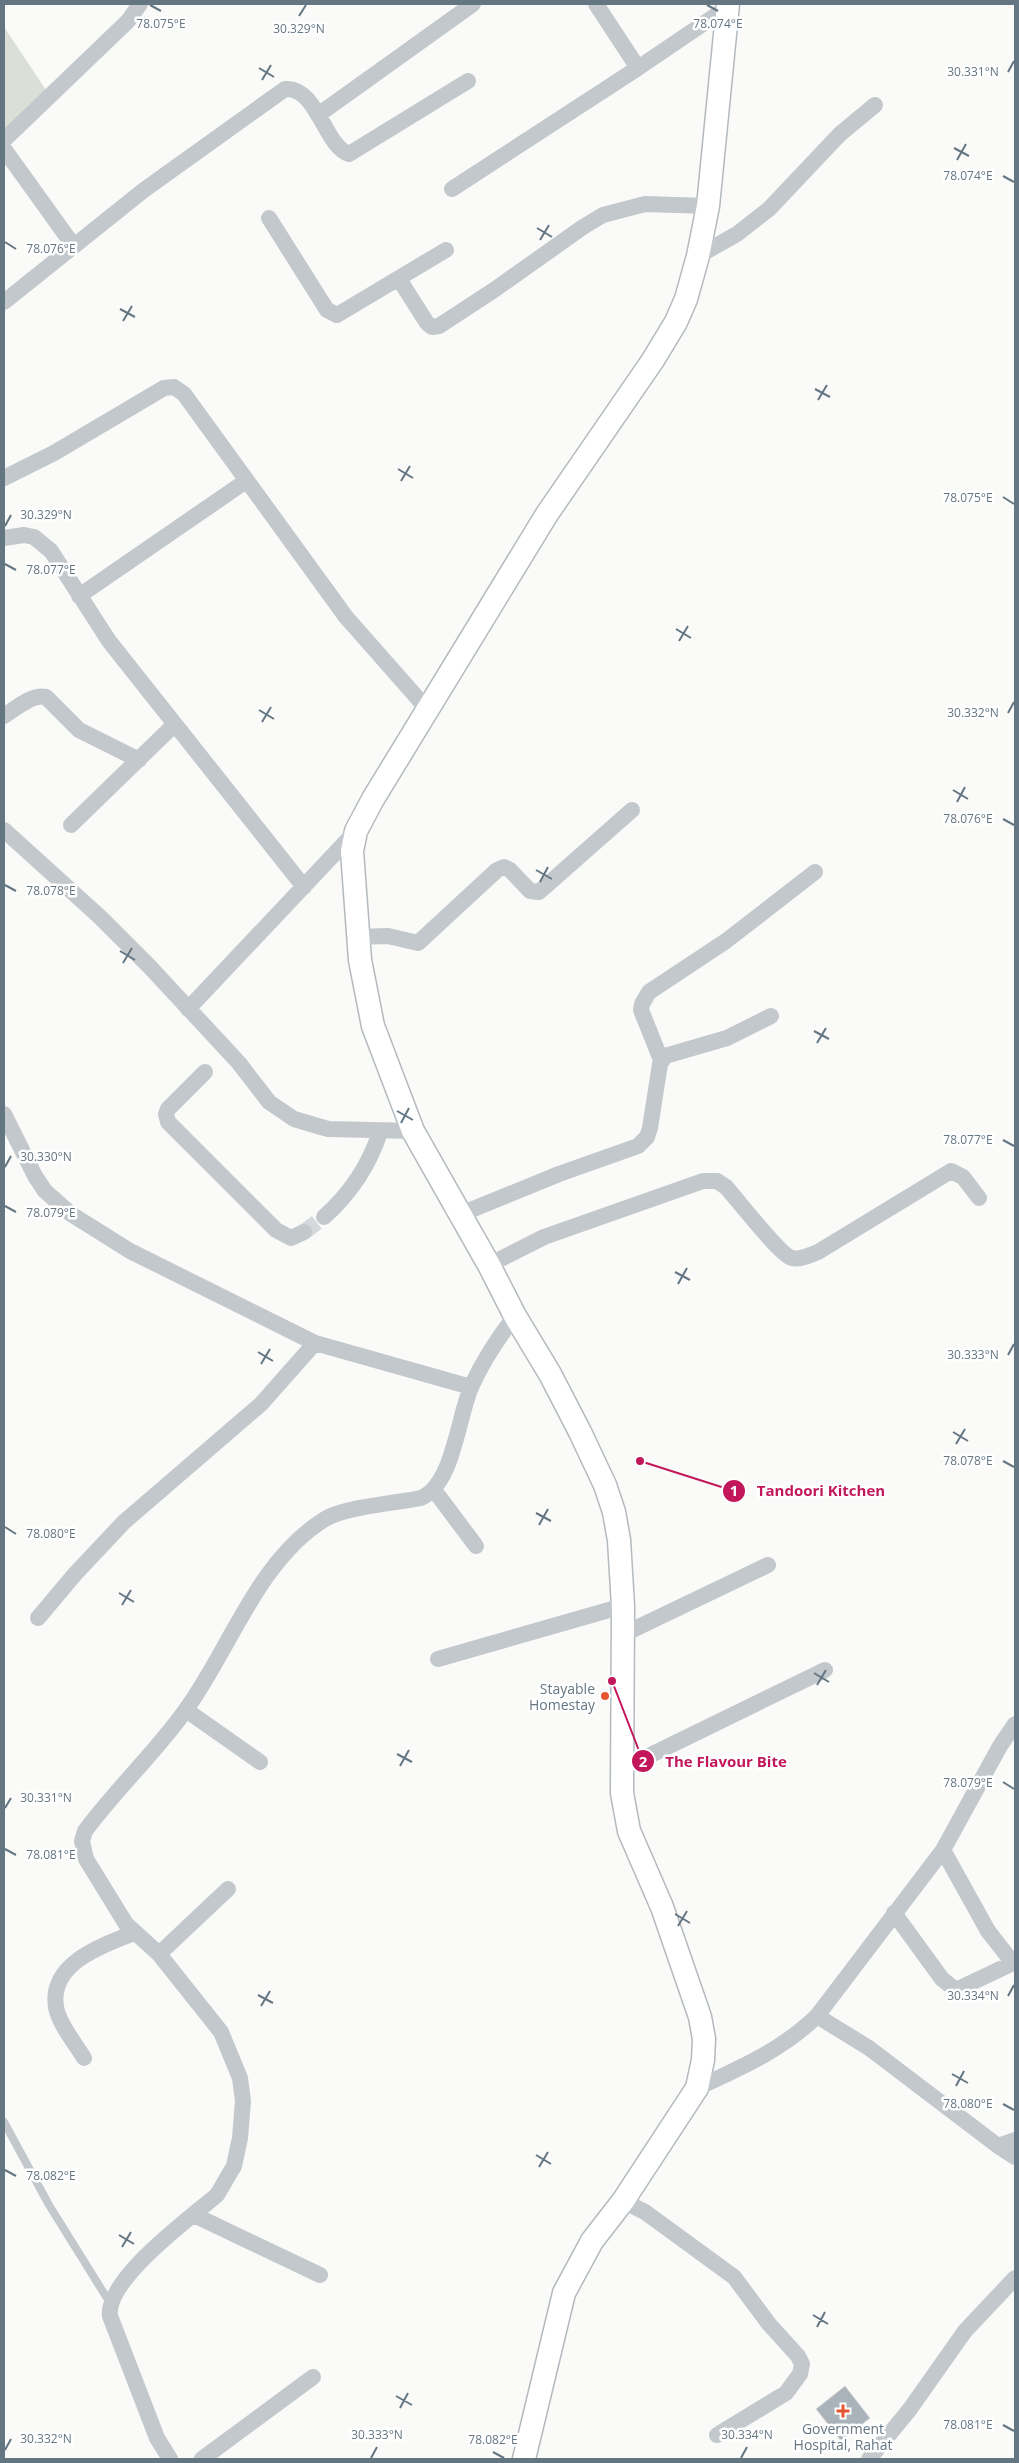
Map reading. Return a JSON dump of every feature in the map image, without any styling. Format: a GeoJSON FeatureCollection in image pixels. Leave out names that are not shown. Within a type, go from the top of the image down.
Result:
{"type":"FeatureCollection","features":[{"type":"Feature","properties":{"kind":"street"},"geometry":{"type":"LineString","coordinates":[[4,140],[128,20],[140,4]]}},
{"type":"Feature","properties":{"kind":"street"},"geometry":{"type":"LineString","coordinates":[[318,115],[473,4]]}},
{"type":"Feature","properties":{"kind":"street"},"geometry":{"type":"LineString","coordinates":[[596,4],[638,68]]}},
{"type":"Feature","properties":{"kind":"street"},"geometry":{"type":"LineString","coordinates":[[452,189],[638,68],[728,5]]}},
{"type":"Feature","properties":{"kind":"street"},"geometry":{"type":"LineString","coordinates":[[524,2459],[532,2434],[564,2293],[592,2241],[623,2201],[697,2088],[703,2060],[704,2038],[700,2017],[662,1908],[629,1831],[622,1793],[624,1634],[620,1540],[614,1512],[605,1485],[550,1374],[515,1316],[461,1214],[413,1131],[372,1026],[357,937],[352,851],[356,832],[373,799],[547,514],[667,337],[686,299],[698,256],[708,206],[728,5]]}},
{"type":"Feature","properties":{"kind":"street"},"geometry":{"type":"LineString","coordinates":[[4,302],[73,245],[235,123],[285,89],[291,88],[304,94],[344,152],[349,154],[468,81]]}},
{"type":"Feature","properties":{"kind":"street"},"geometry":{"type":"LineString","coordinates":[[698,256],[737,234],[758,219],[782,197],[840,134],[875,105]]}},
{"type":"Feature","properties":{"kind":"street"},"geometry":{"type":"LineString","coordinates":[[4,149],[73,245]]}},
{"type":"Feature","properties":{"kind":"street"},"geometry":{"type":"LineString","coordinates":[[399,279],[427,323],[432,327],[439,326],[583,227],[604,215],[645,204],[708,206]]}},
{"type":"Feature","properties":{"kind":"street"},"geometry":{"type":"LineString","coordinates":[[269,218],[327,310],[331,313],[344,313],[446,250]]}},
{"type":"Feature","properties":{"kind":"street"},"geometry":{"type":"LineString","coordinates":[[4,478],[54,453],[168,386],[174,387],[184,394],[346,617],[428,710]]}},
{"type":"Feature","properties":{"kind":"street"},"geometry":{"type":"LineString","coordinates":[[79,596],[246,481]]}},
{"type":"Feature","properties":{"kind":"street"},"geometry":{"type":"LineString","coordinates":[[4,538],[24,535],[41,541],[60,563],[109,641],[304,887]]}},
{"type":"Feature","properties":{"kind":"street"},"geometry":{"type":"LineString","coordinates":[[4,716],[32,699],[42,696],[79,730],[139,760]]}},
{"type":"Feature","properties":{"kind":"street"},"geometry":{"type":"LineString","coordinates":[[71,825],[175,724]]}},
{"type":"Feature","properties":{"kind":"street"},"geometry":{"type":"LineString","coordinates":[[357,937],[388,936],[418,942],[497,870],[504,866],[530,891],[540,892],[632,810]]}},
{"type":"Feature","properties":{"kind":"street"},"geometry":{"type":"LineString","coordinates":[[4,830],[100,917],[239,1062],[269,1102],[294,1118],[328,1129],[380,1132],[413,1131]]}},
{"type":"Feature","properties":{"kind":"street"},"geometry":{"type":"LineString","coordinates":[[188,1008],[356,832]]}},
{"type":"Feature","properties":{"kind":"street"},"geometry":{"type":"LineString","coordinates":[[461,1214],[559,1174],[638,1146],[647,1137],[650,1128],[661,1060],[642,1010],[642,1004],[649,992],[726,941],[815,872]]}},
{"type":"Feature","properties":{"kind":"street"},"geometry":{"type":"LineString","coordinates":[[661,1060],[671,1053],[728,1038],[771,1016]]}},
{"type":"Feature","properties":{"kind":"street"},"geometry":{"type":"LineString","coordinates":[[205,1072],[168,1108],[166,1114],[168,1122],[276,1230],[291,1238],[304,1232]]}},
{"type":"Feature","properties":{"kind":"street"},"geometry":{"type":"LineString","coordinates":[[4,1114],[35,1176],[45,1191],[71,1214],[130,1251],[316,1342],[471,1387]]}},
{"type":"Feature","properties":{"kind":"street"},"geometry":{"type":"LineString","coordinates":[[324,1217],[339,1203],[365,1168],[380,1132]]}},
{"type":"Feature","properties":{"kind":"street"},"geometry":{"type":"LineString","coordinates":[[489,1265],[544,1237],[703,1181],[717,1181],[726,1187],[776,1246],[789,1258],[795,1259],[818,1252],[951,1171],[963,1177],[979,1198]]}},
{"type":"Feature","properties":{"kind":"street"},"geometry":{"type":"LineString","coordinates":[[170,2459],[157,2438],[110,2316],[110,2303],[117,2289],[133,2268],[217,2195],[234,2166],[240,2138],[242,2101],[240,2078],[221,2032],[159,1954],[134,1933],[86,1859],[82,1840],[85,1831],[94,1818],[128,1782],[186,1710],[245,1612],[292,1544],[327,1518],[344,1512],[421,1498],[434,1490],[448,1462],[471,1387],[494,1343],[515,1316]]}},
{"type":"Feature","properties":{"kind":"street"},"geometry":{"type":"LineString","coordinates":[[38,1618],[75,1574],[124,1522],[260,1404],[316,1342]]}},
{"type":"Feature","properties":{"kind":"street"},"geometry":{"type":"LineString","coordinates":[[434,1490],[476,1546]]}},
{"type":"Feature","properties":{"kind":"street"},"geometry":{"type":"LineString","coordinates":[[624,1634],[768,1565]]}},
{"type":"Feature","properties":{"kind":"street"},"geometry":{"type":"LineString","coordinates":[[438,1659],[623,1606]]}},
{"type":"Feature","properties":{"kind":"street"},"geometry":{"type":"LineString","coordinates":[[622,1769],[825,1670]]}},
{"type":"Feature","properties":{"kind":"street"},"geometry":{"type":"LineString","coordinates":[[186,1710],[260,1762]]}},
{"type":"Feature","properties":{"kind":"street"},"geometry":{"type":"LineString","coordinates":[[697,2088],[778,2048],[799,2034],[817,2016],[943,1850],[1000,1746],[1015,1724]]}},
{"type":"Feature","properties":{"kind":"street"},"geometry":{"type":"LineString","coordinates":[[894,1913],[942,1980],[956,1990],[1014,1962],[988,1932],[943,1850]]}},
{"type":"Feature","properties":{"kind":"street"},"geometry":{"type":"LineString","coordinates":[[159,1954],[228,1890]]}},
{"type":"Feature","properties":{"kind":"street"},"geometry":{"type":"LineString","coordinates":[[84,2058],[56,2008],[60,1983],[77,1960],[134,1933]]}},
{"type":"Feature","properties":{"kind":"street"},"geometry":{"type":"LineString","coordinates":[[817,2016],[869,2048],[1015,2157]]}},
{"type":"Feature","properties":{"kind":"street"},"geometry":{"type":"LineString","coordinates":[[998,2146],[1015,2140]]}},
{"type":"Feature","properties":{"kind":"street"},"geometry":{"type":"LineString","coordinates":[[623,2201],[644,2212],[734,2277],[768,2324],[798,2356],[802,2364],[800,2374],[786,2393],[717,2434]]}},
{"type":"Feature","properties":{"kind":"street"},"geometry":{"type":"LineString","coordinates":[[194,2215],[320,2275]]}},
{"type":"Feature","properties":{"kind":"street"},"geometry":{"type":"LineString","coordinates":[[869,2459],[910,2409],[964,2331],[1015,2278]]}},
{"type":"Feature","properties":{"kind":"street"},"geometry":{"type":"LineString","coordinates":[[202,2459],[314,2377]]}},
{"type":"Feature","properties":{"kind":"lane"},"geometry":{"type":"LineString","coordinates":[[4,2122],[49,2205],[110,2303]]}},
{"type":"Feature","properties":{"kind":"shaded area"},"geometry":{"type":"Polygon","coordinates":[[[4,27],[48,93],[4,130],[4,27]]]}},
{"type":"Feature","properties":{"kind":"building"},"geometry":{"type":"Polygon","coordinates":[[[845,2386],[870,2418],[841,2441],[816,2409],[845,2386]]]}},
{"type":"Feature","properties":{"kind":"tunnel"},"geometry":{"type":"LineString","coordinates":[[304,1232],[324,1217]]}},
{"type":"Feature","properties":{"kind":"place","name":"Tandoori Kitchen"},"geometry":{"type":"Point","coordinates":[640,1461]}},
{"type":"Feature","properties":{"kind":"place","name":"The Flavour Bite"},"geometry":{"type":"Point","coordinates":[612,1681]}},
{"type":"Feature","properties":{"kind":"place","name":"Stayable Homestay"},"geometry":{"type":"Point","coordinates":[605,1696]}},
{"type":"Feature","properties":{"kind":"place","name":"Government Hospital, Rahat"},"geometry":{"type":"Point","coordinates":[843,2411]}}]}
